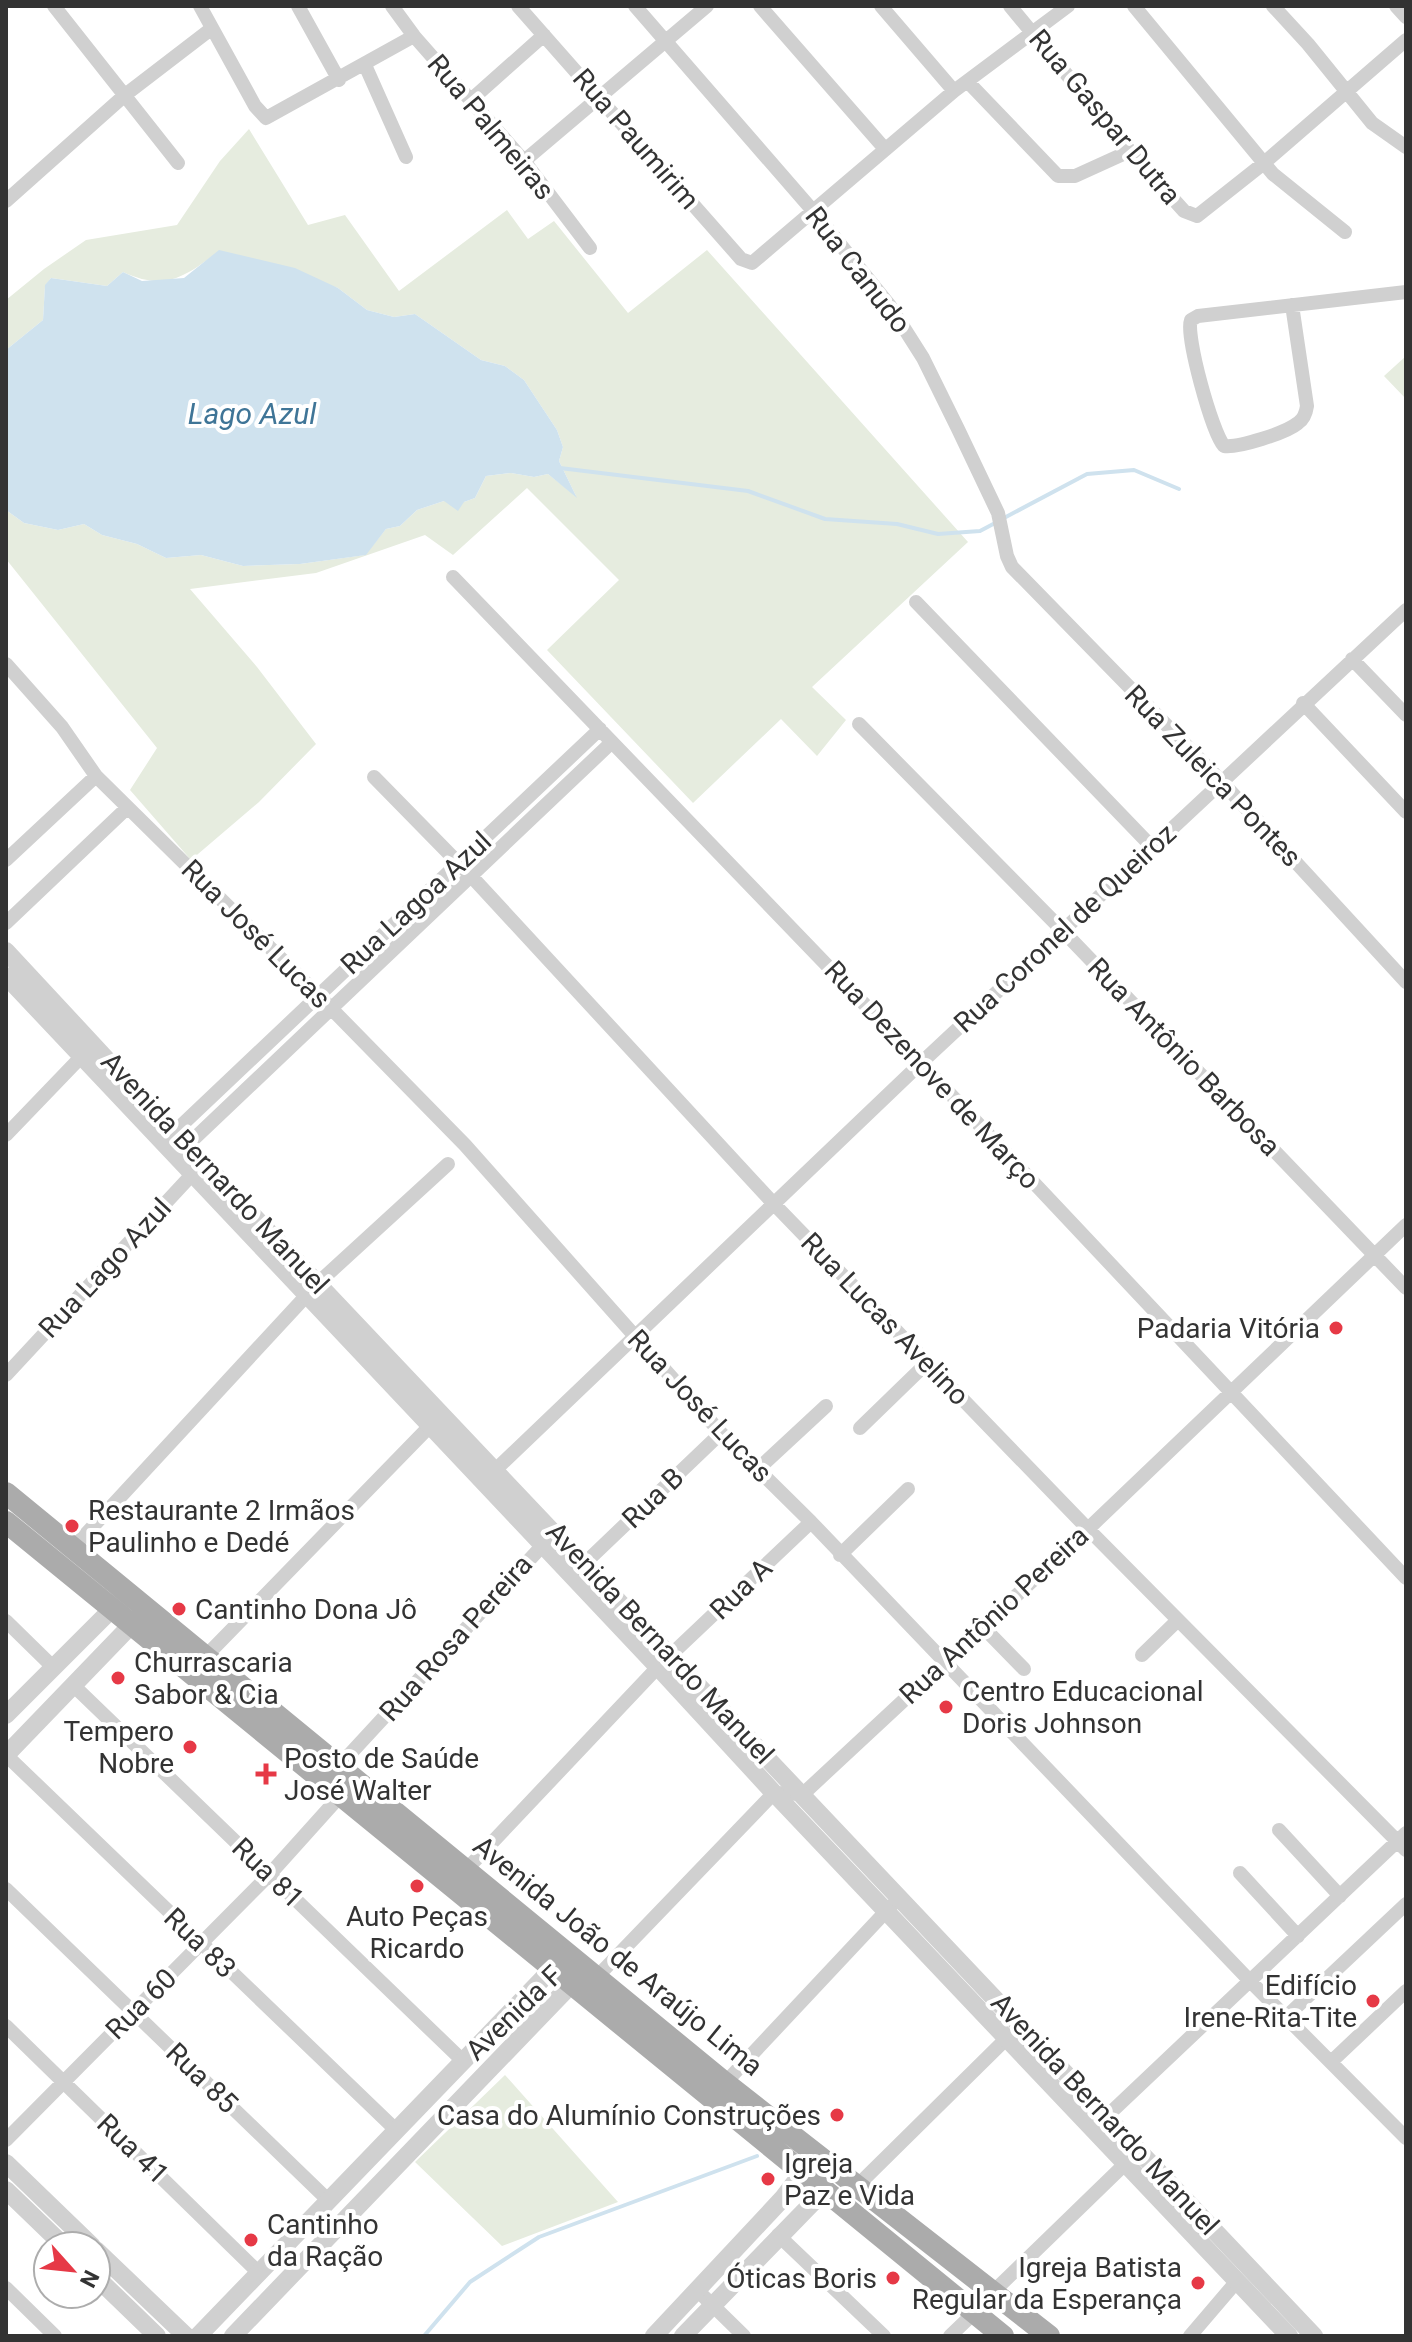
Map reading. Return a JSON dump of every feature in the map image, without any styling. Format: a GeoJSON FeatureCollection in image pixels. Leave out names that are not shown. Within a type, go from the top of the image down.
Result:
{"type":"FeatureCollection","features":[{"type":"Feature","properties":{"kind":"main road","name":"Avenida João de Araújo Lima"},"geometry":{"type":"LineString","coordinates":[[6,1493],[73,1548],[120,1601]]}},
{"type":"Feature","properties":{"kind":"main road","name":"Avenida João de Araújo Lima"},"geometry":{"type":"LineString","coordinates":[[6,1522],[140,1617],[340,1796],[367,1804]]}},
{"type":"Feature","properties":{"kind":"main road","name":"Avenida João de Araújo Lima"},"geometry":{"type":"LineString","coordinates":[[140,1617],[206,1656],[338,1767],[367,1804],[553,1968],[583,1984],[725,2083],[1049,2336]]}},
{"type":"Feature","properties":{"kind":"main road","name":"Avenida João de Araújo Lima"},"geometry":{"type":"LineString","coordinates":[[398,1829],[466,1870],[575,1959],[583,1984],[802,2173],[1003,2336]]}},
{"type":"Feature","properties":{"kind":"street"},"geometry":{"type":"LineString","coordinates":[[54,6],[178,163]]}},
{"type":"Feature","properties":{"kind":"street"},"geometry":{"type":"LineString","coordinates":[[200,6],[258,112],[266,118],[271,118],[414,36]]}},
{"type":"Feature","properties":{"kind":"street"},"geometry":{"type":"LineString","coordinates":[[298,6],[339,80]]}},
{"type":"Feature","properties":{"kind":"street","name":"Rua Palmeiras"},"geometry":{"type":"LineString","coordinates":[[392,6],[414,36],[524,161],[590,248]]}},
{"type":"Feature","properties":{"kind":"street","name":"Rua Paumirim"},"geometry":{"type":"LineString","coordinates":[[518,6],[741,259],[748,263],[757,261],[814,212]]}},
{"type":"Feature","properties":{"kind":"street","name":"Rua Canudo"},"geometry":{"type":"LineString","coordinates":[[635,6],[814,212],[890,306],[923,358],[998,513],[1007,556],[1018,573]]}},
{"type":"Feature","properties":{"kind":"street"},"geometry":{"type":"LineString","coordinates":[[524,161],[707,6]]}},
{"type":"Feature","properties":{"kind":"street"},"geometry":{"type":"LineString","coordinates":[[760,6],[885,149]]}},
{"type":"Feature","properties":{"kind":"street"},"geometry":{"type":"LineString","coordinates":[[881,6],[954,91]]}},
{"type":"Feature","properties":{"kind":"street","name":"Rua Gaspar Dutra"},"geometry":{"type":"LineString","coordinates":[[1010,6],[1184,211],[1197,216],[1205,212],[1264,163]]}},
{"type":"Feature","properties":{"kind":"street"},"geometry":{"type":"LineString","coordinates":[[814,212],[954,91],[1068,6]]}},
{"type":"Feature","properties":{"kind":"street"},"geometry":{"type":"LineString","coordinates":[[1134,6],[1281,182],[1345,232]]}},
{"type":"Feature","properties":{"kind":"street"},"geometry":{"type":"LineString","coordinates":[[1273,6],[1372,123],[1406,147]]}},
{"type":"Feature","properties":{"kind":"street"},"geometry":{"type":"LineString","coordinates":[[1396,6],[1406,17]]}},
{"type":"Feature","properties":{"kind":"street"},"geometry":{"type":"LineString","coordinates":[[6,201],[125,95],[211,29]]}},
{"type":"Feature","properties":{"kind":"street"},"geometry":{"type":"LineString","coordinates":[[472,99],[544,35]]}},
{"type":"Feature","properties":{"kind":"street"},"geometry":{"type":"LineString","coordinates":[[1264,163],[1406,40]]}},
{"type":"Feature","properties":{"kind":"street"},"geometry":{"type":"LineString","coordinates":[[365,65],[406,157]]}},
{"type":"Feature","properties":{"kind":"street"},"geometry":{"type":"LineString","coordinates":[[968,82],[1058,176],[1075,176],[1130,151]]}},
{"type":"Feature","properties":{"kind":"street"},"geometry":{"type":"LineString","coordinates":[[1292,305],[1305,391],[1305,415],[1291,427],[1237,446],[1224,446],[1211,421],[1188,326],[1191,320],[1198,316],[1292,305],[1406,292]]}},
{"type":"Feature","properties":{"kind":"street","name":"Rua Zuleica Pontes"},"geometry":{"type":"LineString","coordinates":[[1018,573],[1221,781],[1406,982]]}},
{"type":"Feature","properties":{"kind":"street","name":"Rua Dezenove de Março"},"geometry":{"type":"LineString","coordinates":[[453,577],[921,1063],[1406,1578]]}},
{"type":"Feature","properties":{"kind":"street"},"geometry":{"type":"LineString","coordinates":[[916,602],[1152,847]]}},
{"type":"Feature","properties":{"kind":"street","name":"Rua Coronel de Queiroz"},"geometry":{"type":"LineString","coordinates":[[490,1476],[921,1063],[1406,610]]}},
{"type":"Feature","properties":{"kind":"street"},"geometry":{"type":"LineString","coordinates":[[1352,659],[1406,715]]}},
{"type":"Feature","properties":{"kind":"street","name":"Rua José Lucas"},"geometry":{"type":"LineString","coordinates":[[8,671],[62,727],[96,776],[465,1145],[721,1433],[811,1522],[1250,1981],[1406,2138]]}},
{"type":"Feature","properties":{"kind":"street"},"geometry":{"type":"LineString","coordinates":[[1303,703],[1406,812]]}},
{"type":"Feature","properties":{"kind":"street","name":"Rua Antônio Barbosa"},"geometry":{"type":"LineString","coordinates":[[859,724],[1406,1288]]}},
{"type":"Feature","properties":{"kind":"street","name":"Rua Lagoa Azul"},"geometry":{"type":"LineString","coordinates":[[175,1144],[318,995],[600,729]]}},
{"type":"Feature","properties":{"kind":"street","name":"Rua Lagoa Azul"},"geometry":{"type":"LineString","coordinates":[[175,1144],[332,1009],[612,742]]}},
{"type":"Feature","properties":{"kind":"street"},"geometry":{"type":"LineString","coordinates":[[6,860],[96,776]]}},
{"type":"Feature","properties":{"kind":"street","name":"Rua Lucas Avelino"},"geometry":{"type":"LineString","coordinates":[[374,777],[459,863],[773,1203],[1088,1529],[1403,1842]]}},
{"type":"Feature","properties":{"kind":"street"},"geometry":{"type":"LineString","coordinates":[[6,923],[127,808]]}},
{"type":"Feature","properties":{"kind":"street","name":"Avenida Bernardo Manuel"},"geometry":{"type":"LineString","coordinates":[[6,951],[81,1057],[175,1144]]}},
{"type":"Feature","properties":{"kind":"street","name":"Avenida Bernardo Manuel"},"geometry":{"type":"LineString","coordinates":[[6,976],[52,1012],[390,1370],[490,1476],[543,1545],[803,1794],[1008,2037],[1107,2116],[1314,2336]]}},
{"type":"Feature","properties":{"kind":"street"},"geometry":{"type":"LineString","coordinates":[[6,1135],[81,1057]]}},
{"type":"Feature","properties":{"kind":"street"},"geometry":{"type":"LineString","coordinates":[[73,1548],[313,1289],[448,1164]]}},
{"type":"Feature","properties":{"kind":"street","name":"Rua Lago Azul"},"geometry":{"type":"LineString","coordinates":[[6,1375],[198,1168]]}},
{"type":"Feature","properties":{"kind":"street","name":"Rua Antônio Pereira"},"geometry":{"type":"LineString","coordinates":[[803,1794],[1088,1529],[1406,1225]]}},
{"type":"Feature","properties":{"kind":"street"},"geometry":{"type":"LineString","coordinates":[[860,1428],[928,1362]]}},
{"type":"Feature","properties":{"kind":"street","name":"Avenida Bernardo Manuel"},"geometry":{"type":"LineString","coordinates":[[390,1370],[430,1426],[585,1563],[774,1793],[893,1904],[1044,2063],[1126,2163],[1289,2336]]}},
{"type":"Feature","properties":{"kind":"street"},"geometry":{"type":"LineString","coordinates":[[758,1469],[826,1406]]}},
{"type":"Feature","properties":{"kind":"street"},"geometry":{"type":"LineString","coordinates":[[206,1656],[430,1426]]}},
{"type":"Feature","properties":{"kind":"street","name":"Rua B"},"geometry":{"type":"LineString","coordinates":[[585,1563],[721,1433]]}},
{"type":"Feature","properties":{"kind":"street"},"geometry":{"type":"LineString","coordinates":[[840,1555],[908,1489]]}},
{"type":"Feature","properties":{"kind":"street","name":"Rua A"},"geometry":{"type":"LineString","coordinates":[[466,1870],[665,1661],[811,1522]]}},
{"type":"Feature","properties":{"kind":"street","name":"Rua Rosa Pereira"},"geometry":{"type":"LineString","coordinates":[[338,1767],[543,1545]]}},
{"type":"Feature","properties":{"kind":"street"},"geometry":{"type":"LineString","coordinates":[[6,1715],[120,1601]]}},
{"type":"Feature","properties":{"kind":"street"},"geometry":{"type":"LineString","coordinates":[[6,1755],[140,1617]]}},
{"type":"Feature","properties":{"kind":"street"},"geometry":{"type":"LineString","coordinates":[[1142,1655],[1178,1620]]}},
{"type":"Feature","properties":{"kind":"street"},"geometry":{"type":"LineString","coordinates":[[6,1621],[54,1668]]}},
{"type":"Feature","properties":{"kind":"street"},"geometry":{"type":"LineString","coordinates":[[982,1626],[1024,1669]]}},
{"type":"Feature","properties":{"kind":"street","name":"Rua 81"},"geometry":{"type":"LineString","coordinates":[[73,1685],[463,2061]]}},
{"type":"Feature","properties":{"kind":"street","name":"Rua 83"},"geometry":{"type":"LineString","coordinates":[[6,1755],[396,2130]]}},
{"type":"Feature","properties":{"kind":"street"},"geometry":{"type":"LineString","coordinates":[[583,1984],[774,1793],[803,1794]]}},
{"type":"Feature","properties":{"kind":"street","name":"Rua 60"},"geometry":{"type":"LineString","coordinates":[[6,2140],[269,1875],[340,1796]]}},
{"type":"Feature","properties":{"kind":"street"},"geometry":{"type":"LineString","coordinates":[[1279,1830],[1340,1896]]}},
{"type":"Feature","properties":{"kind":"street"},"geometry":{"type":"LineString","coordinates":[[1107,2116],[1340,1896],[1403,1842]]}},
{"type":"Feature","properties":{"kind":"street"},"geometry":{"type":"LineString","coordinates":[[1240,1873],[1298,1936]]}},
{"type":"Feature","properties":{"kind":"street","name":"Rua 85"},"geometry":{"type":"LineString","coordinates":[[6,1889],[329,2201]]}},
{"type":"Feature","properties":{"kind":"street"},"geometry":{"type":"LineString","coordinates":[[725,2083],[893,1904]]}},
{"type":"Feature","properties":{"kind":"street"},"geometry":{"type":"LineString","coordinates":[[1286,2017],[1406,1904]]}},
{"type":"Feature","properties":{"kind":"street","name":"Avenida F"},"geometry":{"type":"LineString","coordinates":[[198,2336],[553,1968],[575,1959]]}},
{"type":"Feature","properties":{"kind":"street","name":"Avenida F"},"geometry":{"type":"LineString","coordinates":[[233,2336],[583,1984]]}},
{"type":"Feature","properties":{"kind":"street"},"geometry":{"type":"LineString","coordinates":[[1331,2062],[1406,1991]]}},
{"type":"Feature","properties":{"kind":"street","name":"Rua 41"},"geometry":{"type":"LineString","coordinates":[[6,2026],[260,2274]]}},
{"type":"Feature","properties":{"kind":"street"},"geometry":{"type":"LineString","coordinates":[[856,2187],[1008,2037]]}},
{"type":"Feature","properties":{"kind":"street"},"geometry":{"type":"LineString","coordinates":[[6,2163],[75,2230]]}},
{"type":"Feature","properties":{"kind":"street"},"geometry":{"type":"LineString","coordinates":[[993,2292],[1126,2163]]}},
{"type":"Feature","properties":{"kind":"street"},"geometry":{"type":"LineString","coordinates":[[654,2336],[783,2198],[802,2173]]}},
{"type":"Feature","properties":{"kind":"street"},"geometry":{"type":"LineString","coordinates":[[6,2190],[47,2230]]}},
{"type":"Feature","properties":{"kind":"street"},"geometry":{"type":"LineString","coordinates":[[683,2336],[824,2191]]}},
{"type":"Feature","properties":{"kind":"street"},"geometry":{"type":"LineString","coordinates":[[778,2235],[884,2336]]}},
{"type":"Feature","properties":{"kind":"street"},"geometry":{"type":"LineString","coordinates":[[112,2265],[186,2336]]}},
{"type":"Feature","properties":{"kind":"street"},"geometry":{"type":"LineString","coordinates":[[1190,2336],[1237,2281]]}},
{"type":"Feature","properties":{"kind":"street"},"geometry":{"type":"LineString","coordinates":[[6,2288],[55,2336]]}},
{"type":"Feature","properties":{"kind":"street"},"geometry":{"type":"LineString","coordinates":[[697,2290],[744,2336]]}},
{"type":"Feature","properties":{"kind":"street"},"geometry":{"type":"LineString","coordinates":[[112,2292],[157,2336]]}},
{"type":"Feature","properties":{"kind":"street"},"geometry":{"type":"LineString","coordinates":[[950,2336],[974,2313]]}},
{"type":"Feature","properties":{"kind":"shaded area"},"geometry":{"type":"Polygon","coordinates":[[[249,129],[308,225],[345,215],[399,291],[507,210],[528,239],[554,221],[628,313],[707,250],[968,542],[812,687],[846,720],[817,756],[781,719],[693,803],[547,650],[619,580],[527,488],[453,555],[425,535],[316,573],[190,589],[257,667],[316,744],[259,802],[191,860],[130,790],[157,748],[6,559],[6,510],[24,523],[58,530],[84,524],[102,535],[137,544],[166,558],[201,555],[243,566],[300,564],[365,555],[386,529],[400,526],[417,510],[444,501],[464,502],[475,498],[486,476],[511,473],[534,477],[548,474],[576,496],[559,461],[563,447],[557,430],[524,380],[505,366],[481,360],[415,314],[394,317],[367,310],[338,288],[219,251],[185,274],[164,281],[138,278],[123,272],[107,286],[51,278],[45,286],[43,320],[6,350],[6,300],[86,240],[177,225],[220,161],[249,129]]]}},
{"type":"Feature","properties":{"kind":"shaded area"},"geometry":{"type":"Polygon","coordinates":[[[1406,356],[1406,399],[1384,376],[1406,356]]]}},
{"type":"Feature","properties":{"kind":"shaded area"},"geometry":{"type":"Polygon","coordinates":[[[505,2075],[618,2202],[502,2246],[415,2162],[505,2075]]]}},
{"type":"Feature","properties":{"kind":"water","name":"Lago Azul"},"geometry":{"type":"Polygon","coordinates":[[[219,250],[295,268],[338,288],[367,310],[394,317],[415,314],[481,360],[505,366],[524,380],[557,430],[563,447],[559,461],[577,498],[548,474],[534,477],[511,473],[486,476],[475,498],[464,502],[458,511],[444,501],[417,510],[400,526],[386,529],[366,555],[300,564],[243,566],[201,555],[166,558],[137,544],[102,535],[84,524],[58,530],[24,523],[6,510],[6,350],[43,320],[45,285],[51,278],[107,286],[123,272],[142,281],[184,278],[219,250]]]}},
{"type":"Feature","properties":{"kind":"waterway"},"geometry":{"type":"LineString","coordinates":[[560,468],[748,491],[825,519],[897,524],[938,534],[980,531],[997,522]]}},
{"type":"Feature","properties":{"kind":"waterway"},"geometry":{"type":"LineString","coordinates":[[1004,518],[1087,474],[1134,470],[1179,489]]}},
{"type":"Feature","properties":{"kind":"waterway"},"geometry":{"type":"LineString","coordinates":[[424,2336],[470,2282],[539,2237],[757,2156]]}},
{"type":"Feature","properties":{"kind":"place","name":"Padaria Vitória"},"geometry":{"type":"Point","coordinates":[1336,1328]}},
{"type":"Feature","properties":{"kind":"place","name":"Restaurante 2 Irmãos Paulinho e Dedé"},"geometry":{"type":"Point","coordinates":[72,1526]}},
{"type":"Feature","properties":{"kind":"place","name":"Cantinho Dona Jô"},"geometry":{"type":"Point","coordinates":[179,1609]}},
{"type":"Feature","properties":{"kind":"place","name":"Churrascaria Sabor & Cia"},"geometry":{"type":"Point","coordinates":[118,1678]}},
{"type":"Feature","properties":{"kind":"place","name":"Centro Educacional Doris Johnson"},"geometry":{"type":"Point","coordinates":[946,1707]}},
{"type":"Feature","properties":{"kind":"place","name":"Tempero Nobre"},"geometry":{"type":"Point","coordinates":[190,1747]}},
{"type":"Feature","properties":{"kind":"place","name":"Posto de Saúde José Walter"},"geometry":{"type":"Point","coordinates":[266,1774]}},
{"type":"Feature","properties":{"kind":"place","name":"Auto Peças Ricardo"},"geometry":{"type":"Point","coordinates":[417,1886]}},
{"type":"Feature","properties":{"kind":"place","name":"Edifício Irene-Rita-Tite"},"geometry":{"type":"Point","coordinates":[1373,2001]}},
{"type":"Feature","properties":{"kind":"place","name":"Casa do Alumínio Construções"},"geometry":{"type":"Point","coordinates":[837,2115]}},
{"type":"Feature","properties":{"kind":"place","name":"Igreja Paz e Vida"},"geometry":{"type":"Point","coordinates":[768,2179]}},
{"type":"Feature","properties":{"kind":"place","name":"Cantinho da Ração"},"geometry":{"type":"Point","coordinates":[251,2240]}},
{"type":"Feature","properties":{"kind":"place","name":"Óticas Boris"},"geometry":{"type":"Point","coordinates":[893,2278]}},
{"type":"Feature","properties":{"kind":"place","name":"Igreja Batista Regular da Esperança"},"geometry":{"type":"Point","coordinates":[1198,2283]}}]}
